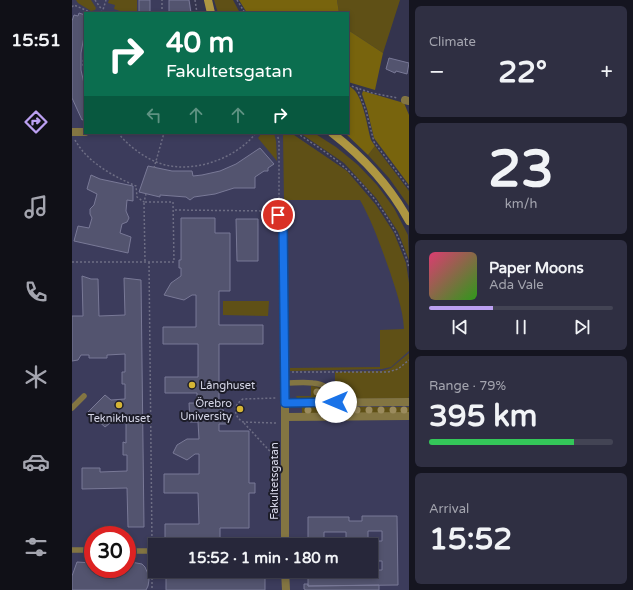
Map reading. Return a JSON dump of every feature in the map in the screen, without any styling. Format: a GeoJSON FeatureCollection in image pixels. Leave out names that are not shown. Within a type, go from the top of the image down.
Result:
{"type":"FeatureCollection","features":[{"type":"Feature","properties":{"kind":"street"},"geometry":{"type":"LineString","coordinates":[[208,0],[211,12]]}},
{"type":"Feature","properties":{"kind":"street"},"geometry":{"type":"LineString","coordinates":[[72,133],[84,132]]}},
{"type":"Feature","properties":{"kind":"street"},"geometry":{"type":"LineString","coordinates":[[333,134],[377,174],[396,199],[409,221]]}},
{"type":"Feature","properties":{"kind":"street","name":"Fakultetsgatan"},"geometry":{"type":"LineString","coordinates":[[278,213],[283,222],[285,538]]}},
{"type":"Feature","properties":{"kind":"street"},"geometry":{"type":"LineString","coordinates":[[285,400],[349,403],[409,402]]}},
{"type":"Feature","properties":{"kind":"street"},"geometry":{"type":"LineString","coordinates":[[284,420],[409,416]]}},
{"type":"Feature","properties":{"kind":"street"},"geometry":{"type":"LineString","coordinates":[[285,578],[286,590]]}},
{"type":"Feature","properties":{"kind":"lane"},"geometry":{"type":"LineString","coordinates":[[284,383],[320,384],[349,403]]}},
{"type":"Feature","properties":{"kind":"lane"},"geometry":{"type":"LineString","coordinates":[[72,408],[84,396]]}},
{"type":"Feature","properties":{"kind":"lane"},"geometry":{"type":"LineString","coordinates":[[72,550],[84,550]]}},
{"type":"Feature","properties":{"kind":"lane"},"geometry":{"type":"LineString","coordinates":[[136,551],[148,551]]}},
{"type":"Feature","properties":{"kind":"path"},"geometry":{"type":"LineString","coordinates":[[72,8],[75,0]]}},
{"type":"Feature","properties":{"kind":"path"},"geometry":{"type":"LineString","coordinates":[[95,0],[102,10]]}},
{"type":"Feature","properties":{"kind":"path"},"geometry":{"type":"LineString","coordinates":[[102,10],[106,0]]}},
{"type":"Feature","properties":{"kind":"path"},"geometry":{"type":"LineString","coordinates":[[162,0],[162,12]]}},
{"type":"Feature","properties":{"kind":"path"},"geometry":{"type":"LineString","coordinates":[[195,0],[197,12]]}},
{"type":"Feature","properties":{"kind":"path"},"geometry":{"type":"LineString","coordinates":[[237,0],[244,12]]}},
{"type":"Feature","properties":{"kind":"path"},"geometry":{"type":"LineString","coordinates":[[74,5],[90,12]]}},
{"type":"Feature","properties":{"kind":"path"},"geometry":{"type":"LineString","coordinates":[[84,54],[84,70]]}},
{"type":"Feature","properties":{"kind":"path"},"geometry":{"type":"LineString","coordinates":[[349,85],[407,100]]}},
{"type":"Feature","properties":{"kind":"path"},"geometry":{"type":"LineString","coordinates":[[357,88],[364,105],[374,142],[409,188]]}},
{"type":"Feature","properties":{"kind":"path"},"geometry":{"type":"LineString","coordinates":[[72,133],[78,144],[106,171],[136,186],[137,197],[144,202],[174,202],[174,262],[72,262]]}},
{"type":"Feature","properties":{"kind":"path"},"geometry":{"type":"LineString","coordinates":[[119,134],[138,152],[156,162],[178,166],[197,166],[209,164],[228,156],[244,146],[255,134]]}},
{"type":"Feature","properties":{"kind":"path"},"geometry":{"type":"LineString","coordinates":[[154,168],[164,134]]}},
{"type":"Feature","properties":{"kind":"path"},"geometry":{"type":"LineString","coordinates":[[174,210],[278,213],[280,204],[279,149],[277,134]]}},
{"type":"Feature","properties":{"kind":"path"},"geometry":{"type":"LineString","coordinates":[[298,134],[344,166],[366,189],[383,211],[402,246],[409,268]]}},
{"type":"Feature","properties":{"kind":"path"},"geometry":{"type":"LineString","coordinates":[[145,262],[144,202],[146,194]]}},
{"type":"Feature","properties":{"kind":"path"},"geometry":{"type":"LineString","coordinates":[[149,262],[152,538]]}},
{"type":"Feature","properties":{"kind":"path"},"geometry":{"type":"LineString","coordinates":[[284,372],[388,372],[398,369],[409,360]]}},
{"type":"Feature","properties":{"kind":"path"},"geometry":{"type":"LineString","coordinates":[[284,467],[240,420],[236,413],[236,408],[240,401],[248,398],[285,400]]}},
{"type":"Feature","properties":{"kind":"path"},"geometry":{"type":"LineString","coordinates":[[243,422],[284,420]]}},
{"type":"Feature","properties":{"kind":"path"},"geometry":{"type":"LineString","coordinates":[[152,578],[152,590]]}},
{"type":"Feature","properties":{"kind":"shaded area","name":"Örebro University"},"geometry":{"type":"Polygon","coordinates":[[[72,0],[190,0],[192,12],[84,12],[84,134],[292,134],[347,171],[376,205],[394,233],[406,263],[409,283],[409,590],[72,590],[72,0]]]}},
{"type":"Feature","properties":{"kind":"shaded area"},"geometry":{"type":"Polygon","coordinates":[[[76,0],[91,0],[96,8],[95,10],[91,11],[78,3],[76,0]]]}},
{"type":"Feature","properties":{"kind":"shaded area"},"geometry":{"type":"Polygon","coordinates":[[[109,0],[137,0],[137,12],[120,12],[114,9],[115,5],[108,3],[109,0]]]}},
{"type":"Feature","properties":{"kind":"shaded area"},"geometry":{"type":"Polygon","coordinates":[[[214,0],[233,0],[239,12],[218,12],[214,0]]]}},
{"type":"Feature","properties":{"kind":"shaded area"},"geometry":{"type":"Polygon","coordinates":[[[239,0],[337,0],[339,12],[246,12],[239,0]]]}},
{"type":"Feature","properties":{"kind":"shaded area"},"geometry":{"type":"Polygon","coordinates":[[[337,0],[400,0],[383,53],[349,31],[349,12],[339,12],[337,0]]]}},
{"type":"Feature","properties":{"kind":"shaded area"},"geometry":{"type":"Polygon","coordinates":[[[349,31],[383,53],[375,90],[349,82],[349,31]]]}},
{"type":"Feature","properties":{"kind":"shaded area"},"geometry":{"type":"Polygon","coordinates":[[[349,87],[353,89],[361,101],[371,140],[375,146],[368,155],[346,134],[349,134],[349,87]]]}},
{"type":"Feature","properties":{"kind":"shaded area"},"geometry":{"type":"Polygon","coordinates":[[[363,91],[404,103],[409,115],[409,185],[374,138],[362,94],[363,91]]]}},
{"type":"Feature","properties":{"kind":"shaded area"},"geometry":{"type":"Polygon","coordinates":[[[261,134],[274,134],[277,161],[258,138],[261,134]]]}},
{"type":"Feature","properties":{"kind":"shaded area"},"geometry":{"type":"Polygon","coordinates":[[[283,134],[292,134],[347,171],[376,205],[394,233],[406,263],[409,283],[409,351],[391,367],[382,369],[290,371],[290,368],[380,367],[380,330],[404,329],[401,307],[390,272],[373,226],[360,200],[284,200],[283,134]]]}},
{"type":"Feature","properties":{"kind":"shaded area"},"geometry":{"type":"Polygon","coordinates":[[[301,134],[316,134],[336,147],[358,165],[377,185],[394,208],[408,235],[409,260],[398,232],[376,198],[344,163],[301,134]]]}},
{"type":"Feature","properties":{"kind":"shaded area"},"geometry":{"type":"Polygon","coordinates":[[[375,146],[409,191],[409,206],[389,178],[368,155],[375,146]]]}},
{"type":"Feature","properties":{"kind":"shaded area"},"geometry":{"type":"Polygon","coordinates":[[[223,301],[269,301],[268,316],[223,315],[223,301]]]}},
{"type":"Feature","properties":{"kind":"shaded area"},"geometry":{"type":"Polygon","coordinates":[[[409,353],[408,398],[357,399],[335,385],[335,372],[382,371],[391,368],[409,353]]]}},
{"type":"Feature","properties":{"kind":"shaded area"},"geometry":{"type":"Polygon","coordinates":[[[311,386],[322,389],[336,401],[299,401],[296,396],[311,396],[311,386]]]}},
{"type":"Feature","properties":{"kind":"shaded area"},"geometry":{"type":"Polygon","coordinates":[[[302,407],[409,407],[409,413],[302,413],[302,407]]]}},
{"type":"Feature","properties":{"kind":"building"},"geometry":{"type":"Polygon","coordinates":[[[139,0],[150,0],[150,12],[139,12],[139,0]]]}},
{"type":"Feature","properties":{"kind":"building"},"geometry":{"type":"Polygon","coordinates":[[[169,0],[189,0],[191,12],[169,12],[169,0]]]}},
{"type":"Feature","properties":{"kind":"building"},"geometry":{"type":"Polygon","coordinates":[[[79,13],[84,15],[84,36],[81,53],[81,70],[84,84],[84,119],[82,120],[72,98],[72,21],[74,15],[78,16],[79,13]]]}},
{"type":"Feature","properties":{"kind":"building"},"geometry":{"type":"Polygon","coordinates":[[[389,58],[409,63],[407,74],[396,71],[395,73],[386,69],[389,58]]]}},
{"type":"Feature","properties":{"kind":"building"},"geometry":{"type":"Polygon","coordinates":[[[260,148],[274,164],[268,168],[268,171],[264,171],[255,177],[255,188],[234,188],[215,194],[194,197],[190,200],[186,197],[160,195],[160,197],[139,192],[148,166],[172,171],[192,171],[193,176],[202,175],[220,171],[236,164],[260,148]]]}},
{"type":"Feature","properties":{"kind":"building"},"geometry":{"type":"Polygon","coordinates":[[[91,175],[100,179],[133,186],[133,201],[127,200],[126,211],[129,218],[127,222],[122,224],[120,233],[131,237],[128,253],[74,241],[78,226],[89,228],[92,218],[90,209],[94,205],[97,194],[87,189],[91,175]]]}},
{"type":"Feature","properties":{"kind":"building","name":"Långhuset"},"geometry":{"type":"Polygon","coordinates":[[[181,218],[215,218],[215,233],[230,233],[230,291],[219,291],[219,325],[263,325],[263,344],[219,344],[219,400],[229,424],[219,424],[219,431],[249,431],[249,483],[255,483],[255,493],[249,493],[249,528],[220,528],[220,538],[165,538],[165,524],[199,524],[198,493],[164,493],[164,474],[199,474],[199,454],[195,454],[187,460],[173,453],[177,445],[187,439],[199,439],[198,422],[190,422],[189,403],[197,403],[197,393],[165,393],[165,377],[198,377],[198,344],[163,344],[163,327],[196,327],[196,295],[192,295],[184,300],[164,295],[171,283],[181,276],[179,260],[181,260],[181,218]]]}},
{"type":"Feature","properties":{"kind":"building"},"geometry":{"type":"Polygon","coordinates":[[[236,219],[258,219],[258,261],[237,261],[236,219]]]}},
{"type":"Feature","properties":{"kind":"building","name":"Teknikhuset"},"geometry":{"type":"Polygon","coordinates":[[[82,276],[91,279],[98,279],[99,316],[125,315],[124,278],[141,280],[144,527],[128,526],[127,488],[82,489],[82,468],[100,468],[100,472],[127,471],[127,455],[123,455],[123,442],[126,443],[126,420],[114,420],[105,427],[88,412],[105,395],[111,400],[125,399],[125,384],[122,384],[122,372],[125,372],[125,354],[107,355],[107,358],[89,358],[89,355],[81,355],[78,360],[72,361],[72,316],[83,316],[82,276]]]}},
{"type":"Feature","properties":{"kind":"building"},"geometry":{"type":"Polygon","coordinates":[[[362,516],[397,516],[398,585],[308,586],[308,578],[378,578],[378,570],[382,570],[382,561],[378,561],[378,541],[382,541],[382,531],[368,531],[368,538],[346,538],[346,532],[324,532],[324,538],[308,538],[308,517],[349,517],[349,521],[362,521],[362,516]]]}},
{"type":"Feature","properties":{"kind":"building"},"geometry":{"type":"Polygon","coordinates":[[[77,562],[84,562],[84,578],[136,578],[136,563],[142,564],[145,567],[149,580],[146,590],[72,590],[72,576],[77,562]]]}},
{"type":"Feature","properties":{"kind":"building"},"geometry":{"type":"Polygon","coordinates":[[[166,578],[265,578],[265,590],[166,590],[166,578]]]}},
{"type":"Feature","properties":{"kind":"building"},"geometry":{"type":"Polygon","coordinates":[[[304,584],[308,584],[308,586],[379,585],[379,590],[306,590],[304,589],[304,584]]]}},
{"type":"Feature","properties":{"kind":"place","name":"Långhuset"},"geometry":{"type":"Point","coordinates":[192,385]}},
{"type":"Feature","properties":{"kind":"place","name":"Teknikhuset"},"geometry":{"type":"Point","coordinates":[119,405]}},
{"type":"Feature","properties":{"kind":"place","name":"Örebro University"},"geometry":{"type":"Point","coordinates":[240,409]}},
{"type":"Feature","properties":{"kind":"route"},"geometry":{"type":"LineString","coordinates":[[278,215],[282,218],[283,222],[285,403],[336,402]]}}]}
